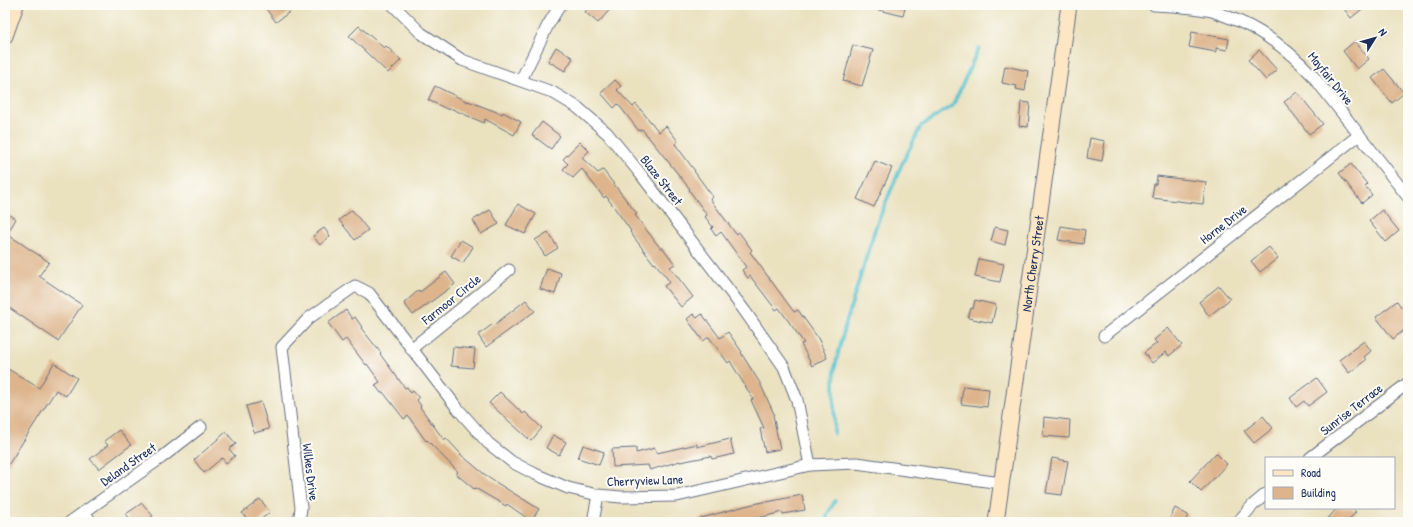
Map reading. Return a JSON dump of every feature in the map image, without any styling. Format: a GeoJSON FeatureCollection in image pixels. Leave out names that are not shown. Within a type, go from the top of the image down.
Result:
{"type":"FeatureCollection","features":[{"type":"Feature","properties":{"kind":"street"},"geometry":{"type":"LineString","coordinates":[[5,36],[16,5]]}},
{"type":"Feature","properties":{"kind":"street","name":"Blaze Street"},"geometry":{"type":"LineString","coordinates":[[393,5],[421,34],[462,60],[552,92],[577,107],[607,133],[639,172],[744,310],[784,367],[797,400],[810,465]]}},
{"type":"Feature","properties":{"kind":"street"},"geometry":{"type":"LineString","coordinates":[[521,80],[548,25],[560,5]]}},
{"type":"Feature","properties":{"kind":"street","name":"North Cherry Street"},"geometry":{"type":"LineString","coordinates":[[996,522],[1069,5]]}},
{"type":"Feature","properties":{"kind":"street","name":"Mayfair Drive"},"geometry":{"type":"LineString","coordinates":[[1154,5],[1208,7],[1260,31],[1296,58],[1313,76],[1408,197]]}},
{"type":"Feature","properties":{"kind":"street","name":"Horne Drive"},"geometry":{"type":"LineString","coordinates":[[1104,336],[1359,135]]}},
{"type":"Feature","properties":{"kind":"street","name":"Farmoor Circle"},"geometry":{"type":"LineString","coordinates":[[411,349],[509,270]]}},
{"type":"Feature","properties":{"kind":"street","name":"Cherryview Lane"},"geometry":{"type":"LineString","coordinates":[[290,425],[282,347],[309,318],[355,286],[369,293],[458,409],[488,442],[512,462],[534,474],[568,488],[598,495],[621,497],[677,496],[810,465],[856,463],[1001,483]]}},
{"type":"Feature","properties":{"kind":"street","name":"Sunrise Terrace"},"geometry":{"type":"LineString","coordinates":[[1311,457],[1408,383]]}},
{"type":"Feature","properties":{"kind":"street","name":"Wilkes Drive"},"geometry":{"type":"LineString","coordinates":[[290,425],[301,508],[299,522]]}},
{"type":"Feature","properties":{"kind":"street","name":"Deland Street"},"geometry":{"type":"LineString","coordinates":[[70,522],[161,458],[201,427]]}},
{"type":"Feature","properties":{"kind":"street"},"geometry":{"type":"LineString","coordinates":[[593,522],[598,495]]}},
{"type":"Feature","properties":{"kind":"street"},"geometry":{"type":"LineString","coordinates":[[1238,522],[1253,505],[1265,495]]}},
{"type":"Feature","properties":{"kind":"street"},"geometry":{"type":"LineString","coordinates":[[84,512],[91,522]]}},
{"type":"Feature","properties":{"kind":"building"},"geometry":{"type":"Polygon","coordinates":[[[263,5],[299,5],[276,22],[263,5]]]}},
{"type":"Feature","properties":{"kind":"building"},"geometry":{"type":"Polygon","coordinates":[[[591,5],[614,5],[598,23],[585,12],[591,5]]]}},
{"type":"Feature","properties":{"kind":"building"},"geometry":{"type":"Polygon","coordinates":[[[871,5],[892,5],[905,8],[903,16],[871,8],[871,5]]]}},
{"type":"Feature","properties":{"kind":"building"},"geometry":{"type":"Polygon","coordinates":[[[1341,5],[1367,5],[1351,18],[1341,5]]]}},
{"type":"Feature","properties":{"kind":"building"},"geometry":{"type":"Polygon","coordinates":[[[359,26],[384,48],[386,46],[401,60],[388,73],[349,36],[359,26]]]}},
{"type":"Feature","properties":{"kind":"building"},"geometry":{"type":"Polygon","coordinates":[[[1192,32],[1229,39],[1227,50],[1216,48],[1216,52],[1189,47],[1192,32]]]}},
{"type":"Feature","properties":{"kind":"building"},"geometry":{"type":"Polygon","coordinates":[[[1355,41],[1369,59],[1357,69],[1343,51],[1355,41]]]}},
{"type":"Feature","properties":{"kind":"building"},"geometry":{"type":"Polygon","coordinates":[[[853,45],[873,50],[862,86],[843,81],[853,45]]]}},
{"type":"Feature","properties":{"kind":"building"},"geometry":{"type":"Polygon","coordinates":[[[556,47],[573,58],[565,71],[548,61],[556,47]]]}},
{"type":"Feature","properties":{"kind":"building"},"geometry":{"type":"Polygon","coordinates":[[[1259,50],[1277,70],[1266,80],[1248,60],[1259,50]]]}},
{"type":"Feature","properties":{"kind":"building"},"geometry":{"type":"Polygon","coordinates":[[[1005,66],[1028,71],[1025,91],[1016,89],[1017,86],[1002,83],[1005,66]]]}},
{"type":"Feature","properties":{"kind":"building"},"geometry":{"type":"Polygon","coordinates":[[[1384,69],[1404,93],[1392,103],[1372,78],[1384,69]]]}},
{"type":"Feature","properties":{"kind":"building"},"geometry":{"type":"Polygon","coordinates":[[[615,80],[621,86],[617,90],[633,107],[636,104],[659,132],[666,126],[678,141],[675,144],[713,197],[710,199],[736,234],[739,232],[752,250],[750,252],[794,312],[798,310],[818,338],[827,358],[812,366],[801,344],[804,343],[779,308],[776,310],[750,276],[748,278],[742,270],[746,267],[721,232],[716,236],[711,229],[713,227],[705,217],[707,215],[689,190],[690,189],[642,129],[639,131],[618,104],[614,108],[601,93],[615,80]]]}},
{"type":"Feature","properties":{"kind":"building"},"geometry":{"type":"Polygon","coordinates":[[[435,86],[468,102],[502,114],[503,112],[521,122],[514,135],[485,119],[484,123],[450,108],[449,110],[428,100],[435,86]]]}},
{"type":"Feature","properties":{"kind":"building"},"geometry":{"type":"Polygon","coordinates":[[[1297,92],[1323,124],[1309,134],[1284,102],[1297,92]]]}},
{"type":"Feature","properties":{"kind":"building"},"geometry":{"type":"Polygon","coordinates":[[[1021,102],[1030,103],[1028,127],[1019,126],[1021,102]]]}},
{"type":"Feature","properties":{"kind":"building"},"geometry":{"type":"Polygon","coordinates":[[[542,122],[560,136],[551,149],[532,135],[542,122]]]}},
{"type":"Feature","properties":{"kind":"building"},"geometry":{"type":"Polygon","coordinates":[[[1090,138],[1105,141],[1102,161],[1087,158],[1090,138]]]}},
{"type":"Feature","properties":{"kind":"building"},"geometry":{"type":"Polygon","coordinates":[[[580,142],[589,151],[582,158],[598,173],[603,170],[637,214],[635,215],[661,249],[662,247],[675,264],[670,267],[693,297],[681,307],[664,286],[670,282],[655,263],[654,264],[630,232],[631,231],[606,196],[604,198],[582,169],[573,178],[563,169],[568,164],[563,159],[580,142]]]}},
{"type":"Feature","properties":{"kind":"building"},"geometry":{"type":"Polygon","coordinates":[[[875,161],[892,168],[874,207],[857,199],[875,161]]]}},
{"type":"Feature","properties":{"kind":"building"},"geometry":{"type":"Polygon","coordinates":[[[1351,164],[1367,184],[1365,186],[1372,195],[1362,203],[1339,173],[1351,164]]]}},
{"type":"Feature","properties":{"kind":"building"},"geometry":{"type":"Polygon","coordinates":[[[1157,176],[1206,182],[1203,204],[1152,198],[1157,176]]]}},
{"type":"Feature","properties":{"kind":"building"},"geometry":{"type":"Polygon","coordinates":[[[518,204],[536,214],[525,234],[506,225],[518,204]]]}},
{"type":"Feature","properties":{"kind":"building"},"geometry":{"type":"Polygon","coordinates":[[[352,210],[368,230],[355,240],[339,220],[352,210]]]}},
{"type":"Feature","properties":{"kind":"building"},"geometry":{"type":"Polygon","coordinates":[[[490,210],[499,224],[481,234],[473,220],[490,210]]]}},
{"type":"Feature","properties":{"kind":"building"},"geometry":{"type":"Polygon","coordinates":[[[1382,210],[1399,231],[1386,242],[1369,221],[1382,210]]]}},
{"type":"Feature","properties":{"kind":"building"},"geometry":{"type":"Polygon","coordinates":[[[5,212],[16,219],[7,234],[49,262],[39,276],[82,305],[58,341],[5,305],[5,212]]]}},
{"type":"Feature","properties":{"kind":"building"},"geometry":{"type":"Polygon","coordinates":[[[1061,226],[1085,230],[1083,244],[1058,240],[1061,226]]]}},
{"type":"Feature","properties":{"kind":"building"},"geometry":{"type":"Polygon","coordinates":[[[995,227],[1008,230],[1005,245],[991,241],[995,227]]]}},
{"type":"Feature","properties":{"kind":"building"},"geometry":{"type":"Polygon","coordinates":[[[324,228],[330,236],[320,245],[313,236],[324,228]]]}},
{"type":"Feature","properties":{"kind":"building"},"geometry":{"type":"Polygon","coordinates":[[[548,232],[558,248],[545,256],[535,240],[548,232]]]}},
{"type":"Feature","properties":{"kind":"building"},"geometry":{"type":"Polygon","coordinates":[[[461,240],[473,247],[463,263],[451,256],[461,240]]]}},
{"type":"Feature","properties":{"kind":"building"},"geometry":{"type":"Polygon","coordinates":[[[1269,247],[1278,258],[1260,272],[1251,261],[1269,247]]]}},
{"type":"Feature","properties":{"kind":"building"},"geometry":{"type":"Polygon","coordinates":[[[979,259],[1004,264],[1000,282],[975,277],[979,259]]]}},
{"type":"Feature","properties":{"kind":"building"},"geometry":{"type":"Polygon","coordinates":[[[547,268],[561,273],[555,294],[540,289],[547,268]]]}},
{"type":"Feature","properties":{"kind":"building"},"geometry":{"type":"Polygon","coordinates":[[[446,272],[455,284],[413,315],[404,303],[419,290],[420,292],[446,272]]]}},
{"type":"Feature","properties":{"kind":"building"},"geometry":{"type":"Polygon","coordinates":[[[1219,286],[1230,299],[1209,316],[1199,302],[1219,286]]]}},
{"type":"Feature","properties":{"kind":"building"},"geometry":{"type":"Polygon","coordinates":[[[526,300],[535,311],[486,347],[478,335],[493,324],[494,325],[526,300]]]}},
{"type":"Feature","properties":{"kind":"building"},"geometry":{"type":"Polygon","coordinates":[[[975,300],[996,305],[992,323],[968,318],[971,308],[973,309],[975,300]]]}},
{"type":"Feature","properties":{"kind":"building"},"geometry":{"type":"Polygon","coordinates":[[[1397,301],[1401,307],[1408,302],[1408,327],[1393,339],[1376,317],[1397,301]]]}},
{"type":"Feature","properties":{"kind":"building"},"geometry":{"type":"Polygon","coordinates":[[[346,310],[352,319],[355,317],[362,327],[361,328],[381,353],[380,354],[405,388],[407,387],[411,393],[413,391],[419,398],[417,400],[421,406],[420,407],[444,440],[446,438],[460,454],[489,478],[539,509],[531,521],[507,504],[506,506],[475,488],[474,489],[456,474],[458,472],[427,440],[426,441],[408,416],[404,419],[383,392],[381,393],[375,385],[380,382],[367,364],[366,365],[346,339],[342,342],[328,323],[346,310]]]}},
{"type":"Feature","properties":{"kind":"building"},"geometry":{"type":"Polygon","coordinates":[[[693,314],[697,318],[702,314],[720,338],[728,332],[742,352],[741,353],[760,383],[774,414],[780,449],[765,452],[760,429],[764,428],[751,400],[753,399],[730,361],[728,363],[709,337],[703,341],[687,319],[693,314]]]}},
{"type":"Feature","properties":{"kind":"building"},"geometry":{"type":"Polygon","coordinates":[[[1168,328],[1182,345],[1169,356],[1166,352],[1152,363],[1144,353],[1157,343],[1154,340],[1168,328]]]}},
{"type":"Feature","properties":{"kind":"building"},"geometry":{"type":"Polygon","coordinates":[[[1364,341],[1371,351],[1364,357],[1366,360],[1349,373],[1339,360],[1364,341]]]}},
{"type":"Feature","properties":{"kind":"building"},"geometry":{"type":"Polygon","coordinates":[[[453,347],[475,349],[473,368],[451,366],[453,347]]]}},
{"type":"Feature","properties":{"kind":"building"},"geometry":{"type":"Polygon","coordinates":[[[54,363],[77,378],[66,396],[56,390],[5,470],[5,367],[39,388],[54,363]]]}},
{"type":"Feature","properties":{"kind":"building"},"geometry":{"type":"Polygon","coordinates":[[[1317,378],[1327,392],[1308,406],[1304,401],[1296,407],[1290,398],[1317,378]]]}},
{"type":"Feature","properties":{"kind":"building"},"geometry":{"type":"Polygon","coordinates":[[[963,386],[989,389],[987,407],[961,404],[963,386]]]}},
{"type":"Feature","properties":{"kind":"building"},"geometry":{"type":"Polygon","coordinates":[[[500,392],[523,414],[525,412],[542,428],[531,441],[489,403],[500,392]]]}},
{"type":"Feature","properties":{"kind":"building"},"geometry":{"type":"Polygon","coordinates":[[[261,402],[269,429],[254,433],[246,406],[261,402]]]}},
{"type":"Feature","properties":{"kind":"building"},"geometry":{"type":"Polygon","coordinates":[[[1263,416],[1273,428],[1254,443],[1244,431],[1263,416]]]}},
{"type":"Feature","properties":{"kind":"building"},"geometry":{"type":"Polygon","coordinates":[[[1044,417],[1070,420],[1069,438],[1043,436],[1044,417]]]}},
{"type":"Feature","properties":{"kind":"building"},"geometry":{"type":"Polygon","coordinates":[[[119,430],[131,445],[99,469],[90,459],[108,445],[104,441],[119,430]]]}},
{"type":"Feature","properties":{"kind":"building"},"geometry":{"type":"Polygon","coordinates":[[[226,432],[236,444],[229,449],[235,456],[226,463],[222,458],[204,473],[194,460],[226,432]]]}},
{"type":"Feature","properties":{"kind":"building"},"geometry":{"type":"Polygon","coordinates":[[[553,435],[566,442],[559,455],[546,448],[553,435]]]}},
{"type":"Feature","properties":{"kind":"building"},"geometry":{"type":"Polygon","coordinates":[[[730,439],[734,454],[712,459],[711,456],[680,461],[650,470],[648,465],[613,467],[612,449],[636,448],[636,453],[655,448],[657,453],[697,444],[697,447],[730,439]]]}},
{"type":"Feature","properties":{"kind":"building"},"geometry":{"type":"Polygon","coordinates":[[[583,445],[604,452],[599,465],[578,458],[583,445]]]}},
{"type":"Feature","properties":{"kind":"building"},"geometry":{"type":"Polygon","coordinates":[[[1216,453],[1227,464],[1201,492],[1190,481],[1216,453]]]}},
{"type":"Feature","properties":{"kind":"building"},"geometry":{"type":"Polygon","coordinates":[[[1052,458],[1068,461],[1062,495],[1046,493],[1052,458]]]}},
{"type":"Feature","properties":{"kind":"building"},"geometry":{"type":"Polygon","coordinates":[[[802,495],[805,510],[783,514],[782,512],[743,522],[698,522],[698,519],[745,506],[802,495]]]}},
{"type":"Feature","properties":{"kind":"building"},"geometry":{"type":"Polygon","coordinates":[[[260,499],[270,512],[258,522],[249,522],[242,513],[260,499]]]}},
{"type":"Feature","properties":{"kind":"building"},"geometry":{"type":"Polygon","coordinates":[[[142,503],[153,516],[145,522],[132,522],[126,514],[142,503]]]}},
{"type":"Feature","properties":{"kind":"building"},"geometry":{"type":"Polygon","coordinates":[[[1175,508],[1188,515],[1185,522],[1168,522],[1175,508]]]}},
{"type":"Feature","properties":{"kind":"building"},"geometry":{"type":"Polygon","coordinates":[[[1336,509],[1353,509],[1356,512],[1347,522],[1325,522],[1336,509]]]}},
{"type":"Feature","properties":{"kind":"waterway"},"geometry":{"type":"LineString","coordinates":[[834,434],[834,384],[836,363],[844,329],[876,226],[901,166],[921,126],[953,105],[979,48]]}},
{"type":"Feature","properties":{"kind":"waterway"},"geometry":{"type":"LineString","coordinates":[[827,522],[827,515],[835,501]]}}]}
